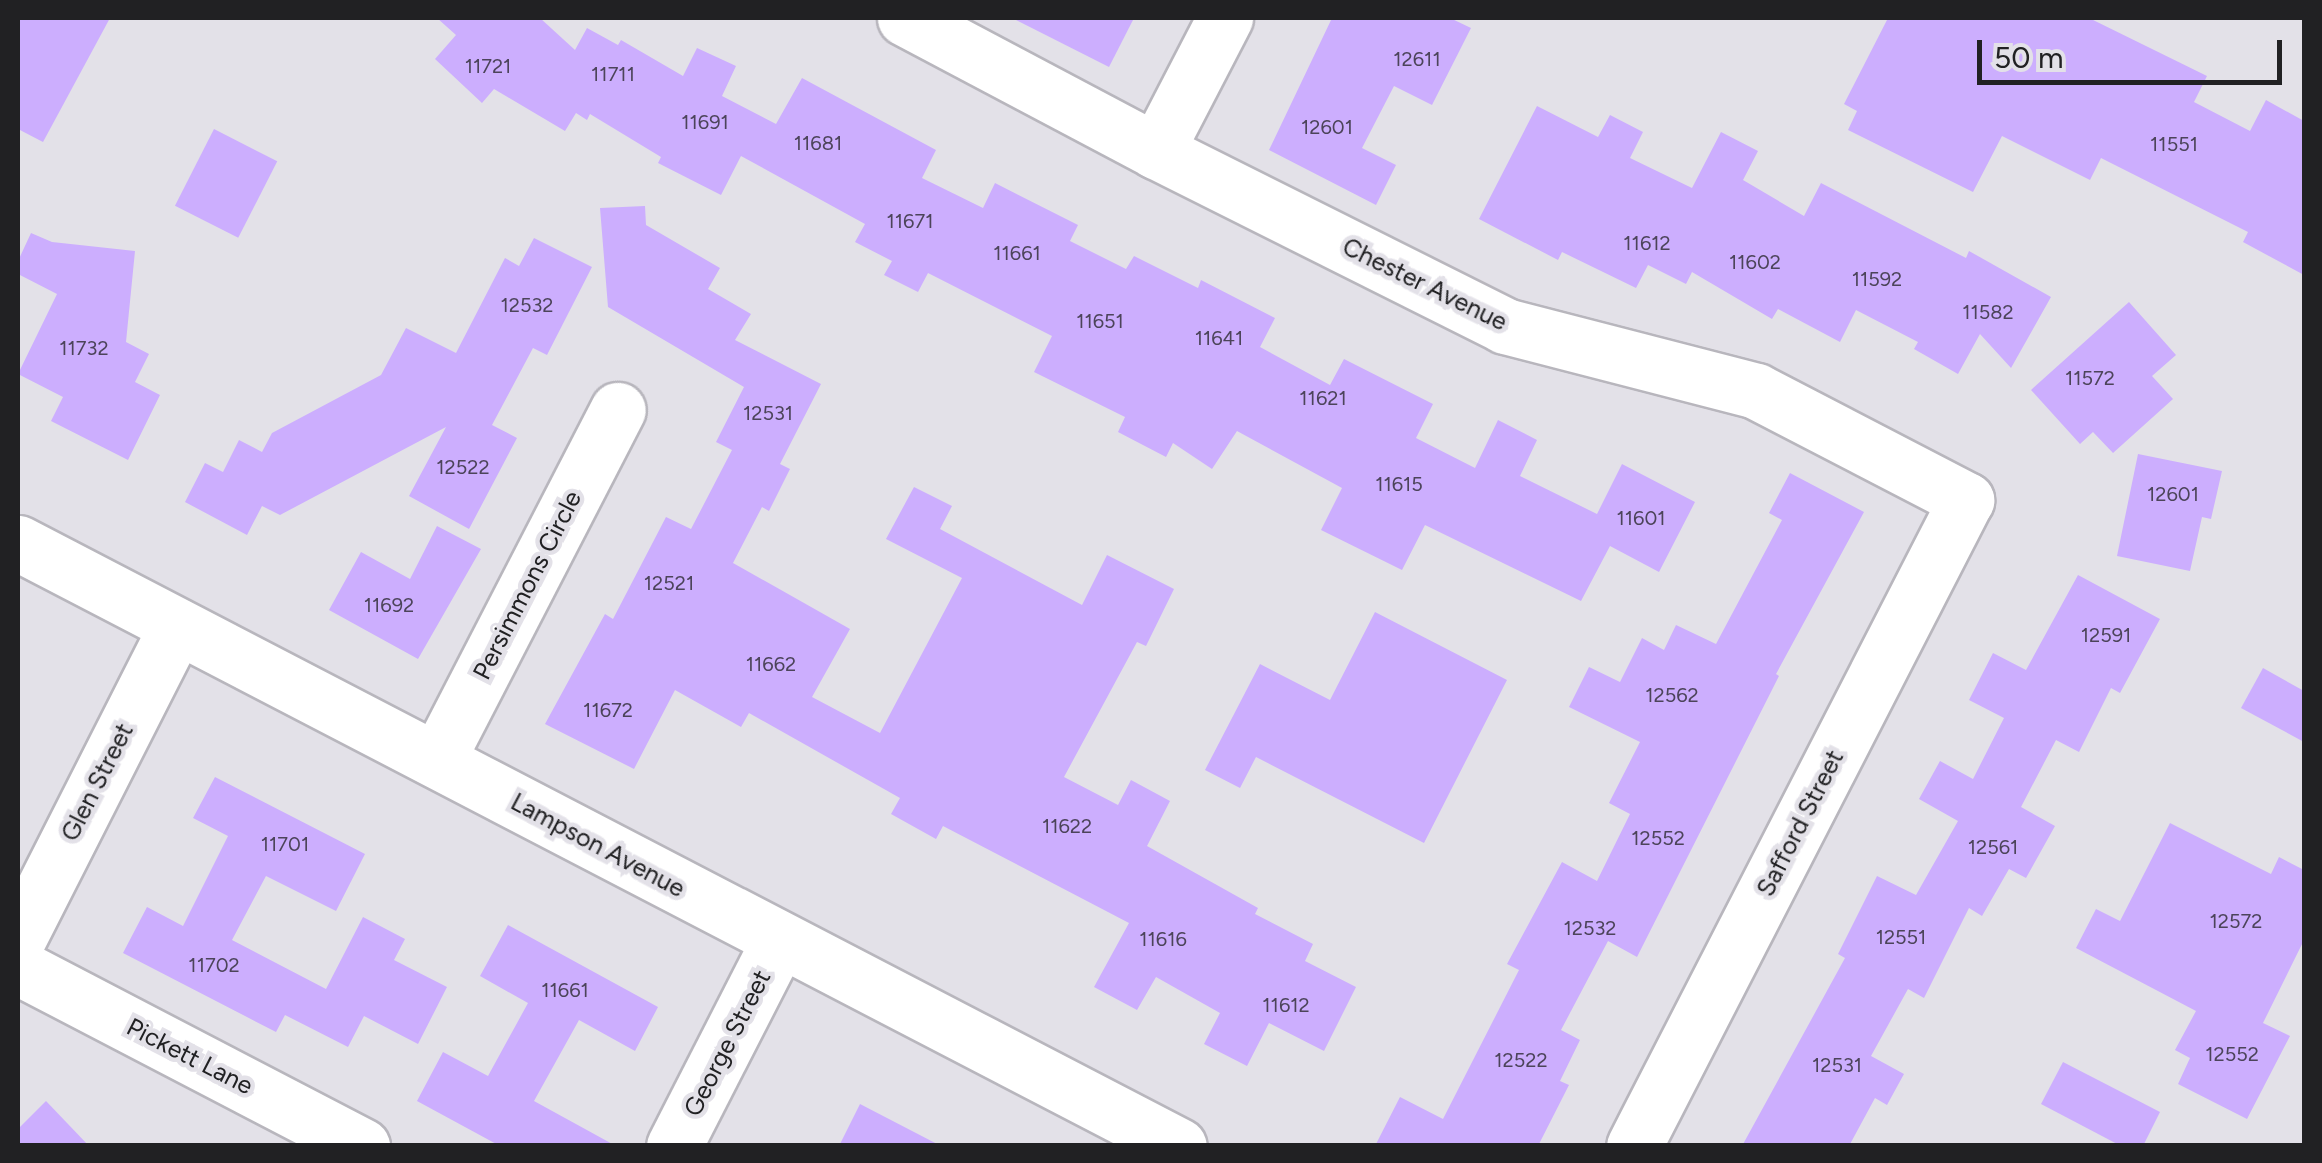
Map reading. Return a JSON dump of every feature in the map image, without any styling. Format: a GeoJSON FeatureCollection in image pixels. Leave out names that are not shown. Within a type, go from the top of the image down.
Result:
{"type":"FeatureCollection","features":[{"type":"Feature","properties":{"kind":"street","name":"Chester Avenue"},"geometry":{"type":"LineString","coordinates":[[905,18],[1505,326],[1756,391],[1966,500]]}},
{"type":"Feature","properties":{"kind":"street"},"geometry":{"type":"LineString","coordinates":[[1156,150],[1225,18]]}},
{"type":"Feature","properties":{"kind":"street","name":"Persimmons Circle"},"geometry":{"type":"LineString","coordinates":[[436,760],[618,410]]}},
{"type":"Feature","properties":{"kind":"street","name":"Safford Street"},"geometry":{"type":"LineString","coordinates":[[1634,1146],[1966,500]]}},
{"type":"Feature","properties":{"kind":"street","name":"Lampson Avenue"},"geometry":{"type":"LineString","coordinates":[[18,544],[1179,1146]]}},
{"type":"Feature","properties":{"kind":"street","name":"Glen Street"},"geometry":{"type":"LineString","coordinates":[[18,939],[177,626]]}},
{"type":"Feature","properties":{"kind":"street","name":"George Street"},"geometry":{"type":"LineString","coordinates":[[674,1146],[780,941]]}},
{"type":"Feature","properties":{"kind":"street","name":"Pickett Lane"},"geometry":{"type":"LineString","coordinates":[[18,967],[362,1146]]}},
{"type":"Feature","properties":{"kind":"building"},"geometry":{"type":"Polygon","coordinates":[[[18,18],[110,18],[43,142],[18,129],[18,18]]]}},
{"type":"Feature","properties":{"kind":"building"},"geometry":{"type":"Polygon","coordinates":[[[437,18],[540,18],[575,50],[587,28],[618,45],[621,40],[683,76],[697,48],[736,66],[722,96],[776,124],[802,78],[936,150],[922,178],[983,208],[995,183],[1078,225],[1070,241],[1126,269],[1134,256],[1198,288],[1201,280],[1275,318],[1260,347],[1330,385],[1344,359],[1433,404],[1416,438],[1475,468],[1498,420],[1537,440],[1520,476],[1597,514],[1622,464],[1695,502],[1659,572],[1610,546],[1581,601],[1425,525],[1402,570],[1321,530],[1342,488],[1237,431],[1212,469],[1173,443],[1166,457],[1118,432],[1125,417],[1034,372],[1052,336],[928,273],[918,292],[884,275],[892,261],[855,242],[865,224],[741,156],[721,195],[658,163],[661,157],[590,114],[587,120],[576,113],[565,131],[494,89],[482,103],[435,59],[456,35],[437,18]]]}},
{"type":"Feature","properties":{"kind":"building"},"geometry":{"type":"Polygon","coordinates":[[[1012,18],[1134,18],[1109,67],[1012,18]]]}},
{"type":"Feature","properties":{"kind":"building"},"geometry":{"type":"Polygon","coordinates":[[[1332,18],[1450,18],[1471,28],[1432,105],[1394,86],[1362,148],[1396,165],[1376,205],[1269,150],[1332,18]]]}},
{"type":"Feature","properties":{"kind":"building"},"geometry":{"type":"Polygon","coordinates":[[[1888,18],[2089,18],[2207,76],[2194,102],[2250,131],[2266,100],[2304,121],[2304,275],[2243,242],[2248,232],[2101,158],[2090,180],[2002,136],[1973,192],[1848,130],[1857,111],[1844,104],[1888,18]]]}},
{"type":"Feature","properties":{"kind":"building"},"geometry":{"type":"Polygon","coordinates":[[[1537,106],[1598,137],[1610,115],[1643,132],[1630,158],[1692,188],[1721,132],[1758,151],[1743,180],[1804,216],[1821,183],[1966,258],[1969,251],[2051,297],[2011,368],[1980,334],[1958,374],[1914,349],[1918,342],[1856,310],[1840,342],[1778,309],[1772,319],[1692,272],[1686,284],[1648,265],[1636,288],[1562,252],[1558,260],[1479,219],[1537,106]]]}},
{"type":"Feature","properties":{"kind":"building"},"geometry":{"type":"Polygon","coordinates":[[[214,129],[277,161],[238,238],[175,206],[214,129]]]}},
{"type":"Feature","properties":{"kind":"building"},"geometry":{"type":"Polygon","coordinates":[[[645,206],[646,225],[720,268],[708,289],[751,314],[735,340],[821,384],[780,464],[790,469],[769,511],[762,507],[733,563],[850,629],[812,697],[880,733],[962,578],[886,539],[914,487],[952,506],[940,529],[1082,605],[1107,555],[1174,589],[1146,646],[1137,642],[1064,777],[1118,805],[1131,780],[1170,801],[1147,846],[1258,908],[1255,914],[1313,944],[1305,961],[1356,987],[1324,1051],[1269,1023],[1247,1066],[1204,1044],[1220,1013],[1156,977],[1137,1010],[1094,987],[1129,923],[943,826],[936,839],[891,814],[900,798],[749,713],[741,727],[675,690],[634,769],[545,724],[605,614],[613,619],[666,517],[691,529],[732,450],[716,442],[744,387],[608,307],[600,208],[645,206]]]}},
{"type":"Feature","properties":{"kind":"building"},"geometry":{"type":"Polygon","coordinates":[[[31,233],[52,242],[135,251],[126,342],[149,354],[135,382],[160,395],[128,460],[51,421],[63,397],[18,374],[57,294],[18,274],[18,261],[31,233]]]}},
{"type":"Feature","properties":{"kind":"building"},"geometry":{"type":"Polygon","coordinates":[[[534,238],[592,267],[547,355],[533,348],[492,425],[517,438],[469,529],[409,496],[446,427],[280,515],[262,506],[247,535],[185,502],[205,463],[223,472],[239,440],[262,452],[272,433],[381,375],[406,328],[456,353],[505,258],[519,266],[534,238]]]}},
{"type":"Feature","properties":{"kind":"building"},"geometry":{"type":"Polygon","coordinates":[[[2129,302],[2176,355],[2152,376],[2173,399],[2113,453],[2093,432],[2080,444],[2031,390],[2129,302]]]}},
{"type":"Feature","properties":{"kind":"building"},"geometry":{"type":"Polygon","coordinates":[[[2138,454],[2222,471],[2211,519],[2202,517],[2190,571],[2117,556],[2138,454]]]}},
{"type":"Feature","properties":{"kind":"building"},"geometry":{"type":"Polygon","coordinates":[[[1790,473],[1864,512],[1776,674],[1779,676],[1637,957],[1608,941],[1561,1030],[1580,1040],[1560,1081],[1569,1085],[1538,1146],[1375,1146],[1400,1097],[1443,1119],[1519,970],[1507,964],[1562,862],[1597,881],[1630,814],[1609,803],[1640,742],[1569,707],[1589,667],[1620,682],[1642,638],[1664,650],[1676,625],[1716,644],[1782,520],[1769,513],[1790,473]]]}},
{"type":"Feature","properties":{"kind":"building"},"geometry":{"type":"Polygon","coordinates":[[[437,526],[481,549],[418,659],[329,610],[361,552],[410,579],[437,526]]]}},
{"type":"Feature","properties":{"kind":"building"},"geometry":{"type":"Polygon","coordinates":[[[2078,575],[2160,619],[2120,693],[2111,688],[2079,752],[2056,740],[2021,807],[2055,826],[2026,878],[2009,869],[1982,916],[1969,908],[1924,998],[1908,989],[1871,1056],[1904,1074],[1887,1105],[1875,1098],[1849,1146],[1742,1146],[1845,958],[1838,954],[1877,876],[1916,895],[1958,821],[1919,799],[1940,761],[1973,779],[2004,718],[1969,700],[1993,653],[2026,670],[2078,575]]]}},
{"type":"Feature","properties":{"kind":"building"},"geometry":{"type":"Polygon","coordinates":[[[1375,612],[1507,680],[1424,843],[1256,757],[1240,788],[1205,770],[1260,664],[1330,700],[1375,612]]]}},
{"type":"Feature","properties":{"kind":"building"},"geometry":{"type":"Polygon","coordinates":[[[2263,668],[2304,691],[2304,742],[2241,708],[2263,668]]]}},
{"type":"Feature","properties":{"kind":"building"},"geometry":{"type":"Polygon","coordinates":[[[215,777],[365,854],[336,911],[266,876],[232,940],[326,989],[363,917],[405,939],[394,960],[447,987],[418,1044],[364,1016],[348,1047],[285,1015],[276,1032],[123,953],[147,907],[183,926],[228,836],[193,818],[215,777]]]}},
{"type":"Feature","properties":{"kind":"building"},"geometry":{"type":"Polygon","coordinates":[[[2170,823],[2271,874],[2279,857],[2304,870],[2304,940],[2263,1023],[2290,1036],[2247,1119],[2178,1084],[2190,1058],[2175,1050],[2196,1011],[2076,948],[2096,909],[2120,921],[2170,823]]]}},
{"type":"Feature","properties":{"kind":"building"},"geometry":{"type":"Polygon","coordinates":[[[508,925],[658,1007],[635,1051],[579,1020],[534,1101],[616,1146],[500,1146],[417,1101],[443,1052],[488,1076],[528,1003],[480,976],[508,925]]]}},
{"type":"Feature","properties":{"kind":"building"},"geometry":{"type":"Polygon","coordinates":[[[2063,1062],[2160,1112],[2143,1146],[2121,1146],[2041,1104],[2063,1062]]]}},
{"type":"Feature","properties":{"kind":"building"},"geometry":{"type":"Polygon","coordinates":[[[46,1101],[89,1146],[18,1146],[18,1129],[46,1101]]]}},
{"type":"Feature","properties":{"kind":"building"},"geometry":{"type":"Polygon","coordinates":[[[860,1104],[941,1146],[839,1146],[860,1104]]]}}]}
